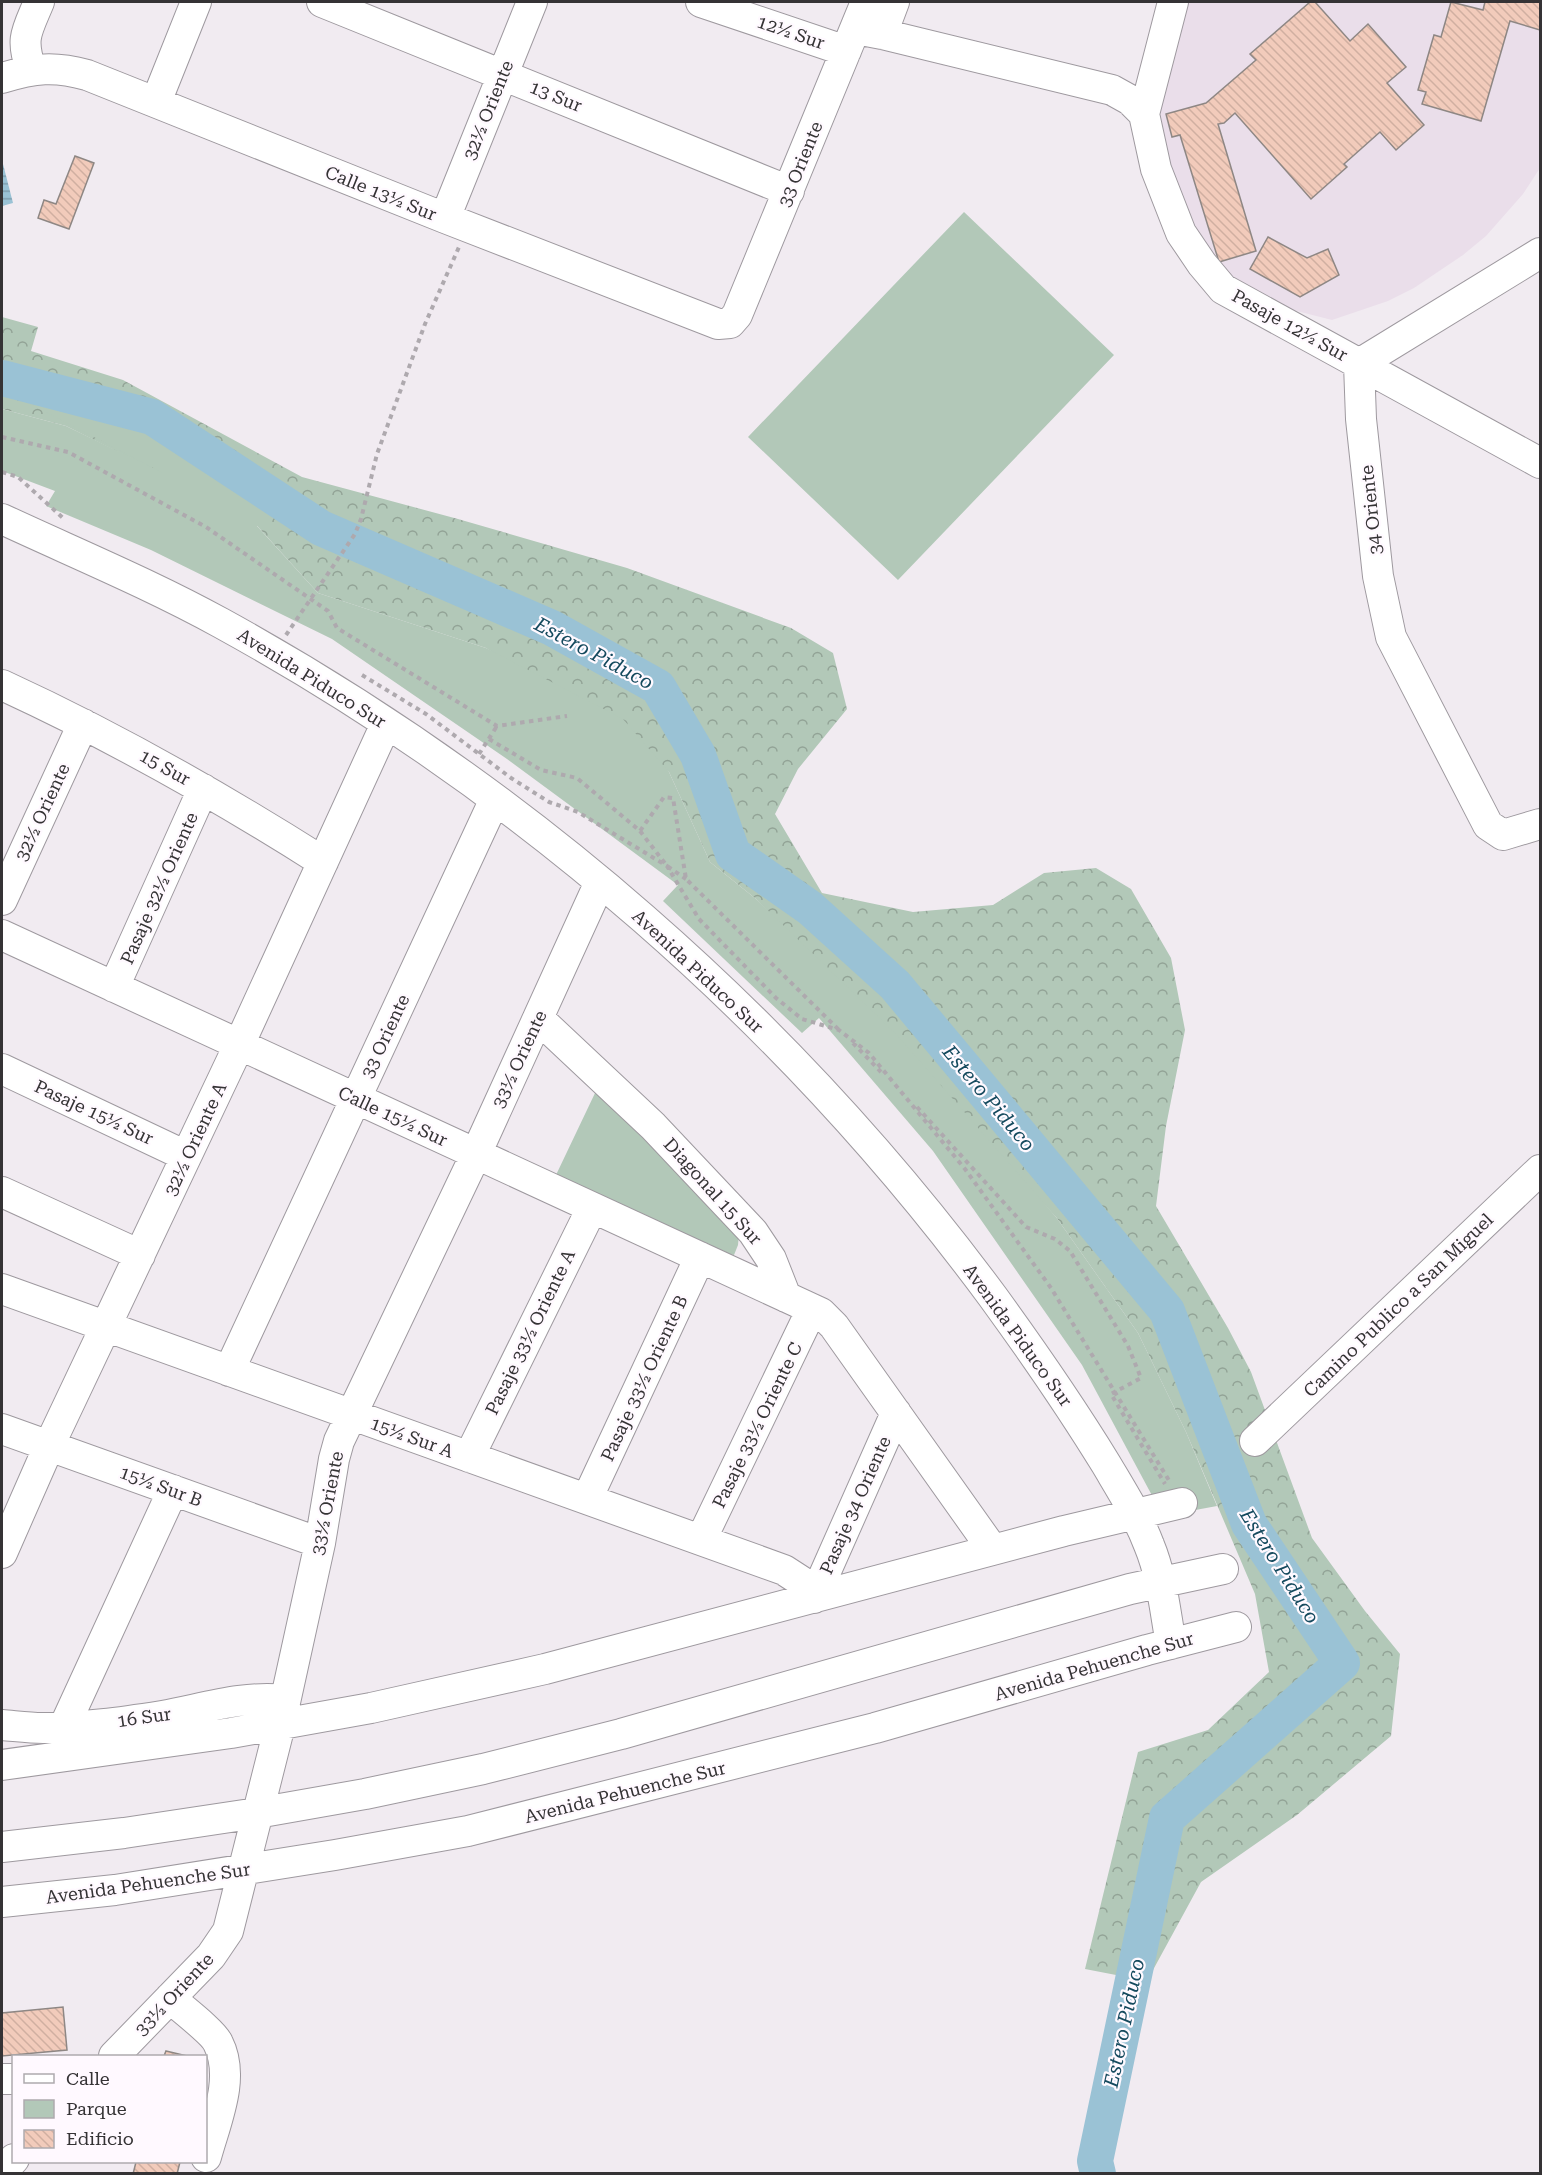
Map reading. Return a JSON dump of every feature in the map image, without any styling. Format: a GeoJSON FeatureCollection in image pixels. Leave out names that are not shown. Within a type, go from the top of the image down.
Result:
{"type":"FeatureCollection","features":[{"type":"Feature","properties":{"kind":"street"},"geometry":{"type":"LineString","coordinates":[[31,69],[24,41],[39,2]]}},
{"type":"Feature","properties":{"kind":"street"},"geometry":{"type":"LineString","coordinates":[[156,102],[196,2]]}},
{"type":"Feature","properties":{"kind":"street","name":"13 Sur"},"geometry":{"type":"LineString","coordinates":[[322,2],[789,191]]}},
{"type":"Feature","properties":{"kind":"street","name":"32½ Oriente"},"geometry":{"type":"LineString","coordinates":[[456,223],[502,75],[532,2]]}},
{"type":"Feature","properties":{"kind":"street","name":"12½ Sur"},"geometry":{"type":"LineString","coordinates":[[701,2],[861,38]]}},
{"type":"Feature","properties":{"kind":"street","name":"33 Oriente"},"geometry":{"type":"LineString","coordinates":[[730,323],[737,315],[789,191],[861,38],[866,2]]}},
{"type":"Feature","properties":{"kind":"street","name":"33 Oriente"},"geometry":{"type":"LineString","coordinates":[[861,38],[894,2]]}},
{"type":"Feature","properties":{"kind":"street"},"geometry":{"type":"LineString","coordinates":[[1144,114],[1173,2]]}},
{"type":"Feature","properties":{"kind":"street"},"geometry":{"type":"LineString","coordinates":[[861,38],[1112,90],[1130,100],[1144,114]]}},
{"type":"Feature","properties":{"kind":"street","name":"Calle 13½ Sur"},"geometry":{"type":"LineString","coordinates":[[2,78],[31,69],[65,69],[87,75],[456,223],[718,324],[730,323]]}},
{"type":"Feature","properties":{"kind":"street","name":"Pasaje 12½ Sur"},"geometry":{"type":"LineString","coordinates":[[1144,114],[1156,169],[1180,233],[1202,264],[1224,289],[1540,463]]}},
{"type":"Feature","properties":{"kind":"street"},"geometry":{"type":"LineString","coordinates":[[1359,364],[1540,253]]}},
{"type":"Feature","properties":{"kind":"street","name":"34 Oriente"},"geometry":{"type":"LineString","coordinates":[[1359,364],[1361,419],[1378,576],[1391,637],[1488,825],[1503,835],[1540,824]]}},
{"type":"Feature","properties":{"kind":"street","name":"Avenida Piduco Sur"},"geometry":{"type":"LineString","coordinates":[[2,519],[92,558],[164,593],[277,654],[386,724],[495,799],[600,882],[763,1030],[825,1095],[899,1179],[980,1280],[1094,1444],[1136,1514],[1151,1549],[1160,1583],[1171,1644]]}},
{"type":"Feature","properties":{"kind":"street","name":"15 Sur"},"geometry":{"type":"LineString","coordinates":[[2,684],[83,724],[203,789],[323,862]]}},
{"type":"Feature","properties":{"kind":"street","name":"32½ Oriente"},"geometry":{"type":"LineString","coordinates":[[2,900],[83,724]]}},
{"type":"Feature","properties":{"kind":"street","name":"32½ Oriente A"},"geometry":{"type":"LineString","coordinates":[[2,1553],[49,1446],[239,1045],[386,724]]}},
{"type":"Feature","properties":{"kind":"street","name":"Pasaje 32½ Oriente"},"geometry":{"type":"LineString","coordinates":[[114,987],[203,789]]}},
{"type":"Feature","properties":{"kind":"street","name":"33 Oriente"},"geometry":{"type":"LineString","coordinates":[[229,1371],[495,799]]}},
{"type":"Feature","properties":{"kind":"street","name":"33½ Oriente"},"geometry":{"type":"LineString","coordinates":[[115,2055],[211,1956],[228,1930],[282,1712],[320,1543],[339,1440],[353,1415],[476,1154],[600,882]]}},
{"type":"Feature","properties":{"kind":"street","name":"Calle 15½ Sur"},"geometry":{"type":"LineString","coordinates":[[2,935],[786,1297]]}},
{"type":"Feature","properties":{"kind":"street","name":"Diagonal 15 Sur"},"geometry":{"type":"LineString","coordinates":[[538,1018],[653,1126],[753,1232],[771,1259],[786,1297]]}},
{"type":"Feature","properties":{"kind":"street","name":"Pasaje 15½ Sur"},"geometry":{"type":"LineString","coordinates":[[2,1069],[186,1156]]}},
{"type":"Feature","properties":{"kind":"street","name":"Camino Publico a San Miguel"},"geometry":{"type":"LineString","coordinates":[[1255,1441],[1540,1170]]}},
{"type":"Feature","properties":{"kind":"street"},"geometry":{"type":"LineString","coordinates":[[2,1192],[140,1255]]}},
{"type":"Feature","properties":{"kind":"street","name":"Pasaje 33½ Oriente A"},"geometry":{"type":"LineString","coordinates":[[469,1457],[592,1208]]}},
{"type":"Feature","properties":{"kind":"street","name":"Pasaje 33½ Oriente B"},"geometry":{"type":"LineString","coordinates":[[587,1499],[700,1257]]}},
{"type":"Feature","properties":{"kind":"street","name":"15½ Sur A"},"geometry":{"type":"LineString","coordinates":[[2,1289],[793,1574],[808,1588],[814,1598]]}},
{"type":"Feature","properties":{"kind":"street"},"geometry":{"type":"LineString","coordinates":[[786,1297],[821,1313],[834,1326],[993,1550]]}},
{"type":"Feature","properties":{"kind":"street","name":"Pasaje 33½ Oriente C"},"geometry":{"type":"LineString","coordinates":[[701,1540],[813,1309]]}},
{"type":"Feature","properties":{"kind":"street","name":"Pasaje 34 Oriente"},"geometry":{"type":"LineString","coordinates":[[814,1598],[896,1413]]}},
{"type":"Feature","properties":{"kind":"street","name":"15½ Sur B"},"geometry":{"type":"LineString","coordinates":[[2,1429],[320,1543]]}},
{"type":"Feature","properties":{"kind":"street"},"geometry":{"type":"LineString","coordinates":[[64,1727],[173,1490]]}},
{"type":"Feature","properties":{"kind":"street"},"geometry":{"type":"LineString","coordinates":[[2,1765],[231,1733],[282,1712],[371,1708],[545,1669],[993,1550],[1180,1504]]}},
{"type":"Feature","properties":{"kind":"street"},"geometry":{"type":"LineString","coordinates":[[2,1847],[257,1814],[472,1771],[610,1737],[1130,1589],[1223,1569]]}},
{"type":"Feature","properties":{"kind":"street","name":"Avenida Pehuenche Sur"},"geometry":{"type":"LineString","coordinates":[[2,1902],[115,1890],[335,1856],[479,1828],[875,1728],[1236,1627]]}},
{"type":"Feature","properties":{"kind":"street","name":"16 Sur"},"geometry":{"type":"LineString","coordinates":[[2,1725],[64,1727],[160,1716],[267,1698],[282,1712]]}},
{"type":"Feature","properties":{"kind":"street"},"geometry":{"type":"LineString","coordinates":[[170,1998],[218,2041],[225,2066],[224,2088],[207,2152]]}},
{"type":"Feature","properties":{"kind":"path"},"geometry":{"type":"LineString","coordinates":[[277,654],[288,631],[355,534],[361,519],[377,454],[425,324],[456,223]]}},
{"type":"Feature","properties":{"kind":"path"},"geometry":{"type":"LineString","coordinates":[[2,437],[68,452],[206,527],[328,611],[337,628],[496,726],[567,717]]}},
{"type":"Feature","properties":{"kind":"path"},"geometry":{"type":"LineString","coordinates":[[465,778],[496,726]]}},
{"type":"Feature","properties":{"kind":"path"},"geometry":{"type":"LineString","coordinates":[[489,739],[541,770],[577,778],[640,831],[667,866],[686,879],[935,1125],[1026,1227],[1055,1239],[1070,1251],[1128,1346],[1140,1378],[1111,1394],[1180,1504]]}},
{"type":"Feature","properties":{"kind":"path"},"geometry":{"type":"LineString","coordinates":[[640,831],[664,797],[673,798],[686,879]]}},
{"type":"Feature","properties":{"kind":"shaded area"},"geometry":{"type":"Polygon","coordinates":[[[1187,2],[1540,2],[1540,168],[1523,194],[1486,236],[1463,255],[1414,288],[1388,301],[1332,320],[1289,309],[1250,289],[1232,276],[1216,262],[1189,227],[1157,122],[1187,2]]]}},
{"type":"Feature","properties":{"kind":"green space"},"geometry":{"type":"Polygon","coordinates":[[[964,212],[1114,355],[898,580],[748,437],[964,212]]]}},
{"type":"Feature","properties":{"kind":"green space"},"geometry":{"type":"Polygon","coordinates":[[[2,317],[38,327],[31,351],[123,380],[302,477],[627,568],[791,628],[833,653],[847,709],[798,769],[775,814],[822,893],[913,912],[993,905],[1044,873],[1096,868],[1131,889],[1171,958],[1185,1030],[1166,1126],[1156,1206],[1228,1328],[1251,1372],[1312,1538],[1365,1611],[1400,1654],[1391,1736],[1297,1815],[1201,1882],[1147,1981],[1085,1969],[1138,1752],[1208,1730],[1269,1672],[1255,1594],[1186,1432],[1138,1333],[1056,1217],[756,899],[710,862],[669,772],[486,648],[318,593],[249,517],[66,426],[2,409],[2,317]]]}},
{"type":"Feature","properties":{"kind":"green space"},"geometry":{"type":"Polygon","coordinates":[[[2,364],[54,389],[123,417],[269,502],[257,526],[318,593],[486,648],[623,719],[669,772],[710,862],[756,899],[897,1035],[1056,1217],[1138,1333],[1186,1432],[1217,1506],[1163,1516],[1082,1365],[933,1151],[819,1018],[802,1033],[663,901],[678,885],[507,759],[332,639],[151,550],[46,506],[55,491],[2,471],[2,409],[66,426],[163,473],[17,397],[2,393],[2,364]]]}},
{"type":"Feature","properties":{"kind":"green space"},"geometry":{"type":"Polygon","coordinates":[[[596,1091],[739,1234],[734,1255],[721,1253],[556,1175],[596,1091]]]}},
{"type":"Feature","properties":{"kind":"water"},"geometry":{"type":"Polygon","coordinates":[[[2,160],[13,203],[2,206],[2,160]]]}},
{"type":"Feature","properties":{"kind":"building"},"geometry":{"type":"Polygon","coordinates":[[[1310,2],[1315,2],[1350,41],[1368,24],[1406,67],[1387,83],[1424,125],[1396,150],[1380,132],[1344,164],[1347,167],[1311,199],[1235,113],[1224,123],[1218,124],[1256,251],[1219,262],[1180,135],[1172,137],[1166,114],[1206,103],[1256,60],[1250,54],[1310,2]]]}},
{"type":"Feature","properties":{"kind":"building"},"geometry":{"type":"Polygon","coordinates":[[[1451,2],[1483,10],[1485,2],[1540,2],[1540,30],[1510,21],[1481,121],[1422,104],[1426,92],[1418,90],[1434,35],[1441,37],[1451,2]]]}},
{"type":"Feature","properties":{"kind":"building"},"geometry":{"type":"Polygon","coordinates":[[[75,156],[94,163],[69,229],[38,218],[44,200],[56,204],[75,156]]]}},
{"type":"Feature","properties":{"kind":"building"},"geometry":{"type":"Polygon","coordinates":[[[1268,237],[1307,258],[1328,249],[1339,275],[1300,297],[1250,269],[1268,237]]]}},
{"type":"Feature","properties":{"kind":"building"},"geometry":{"type":"Polygon","coordinates":[[[63,2007],[67,2050],[2,2056],[2,2013],[63,2007]]]}},
{"type":"Feature","properties":{"kind":"building"},"geometry":{"type":"Polygon","coordinates":[[[166,2051],[183,2055],[164,2055],[166,2051]]]}},
{"type":"Feature","properties":{"kind":"building"},"geometry":{"type":"Polygon","coordinates":[[[136,2163],[180,2163],[177,2174],[133,2174],[136,2163]]]}},
{"type":"Feature","properties":{"kind":"waterway","name":"Estero Piduco"},"geometry":{"type":"LineString","coordinates":[[2,378],[152,417],[321,528],[552,628],[658,687],[698,755],[733,854],[810,908],[895,985],[1167,1311],[1249,1524],[1342,1663],[1167,1818],[1095,2161],[1098,2174]]}}]}
